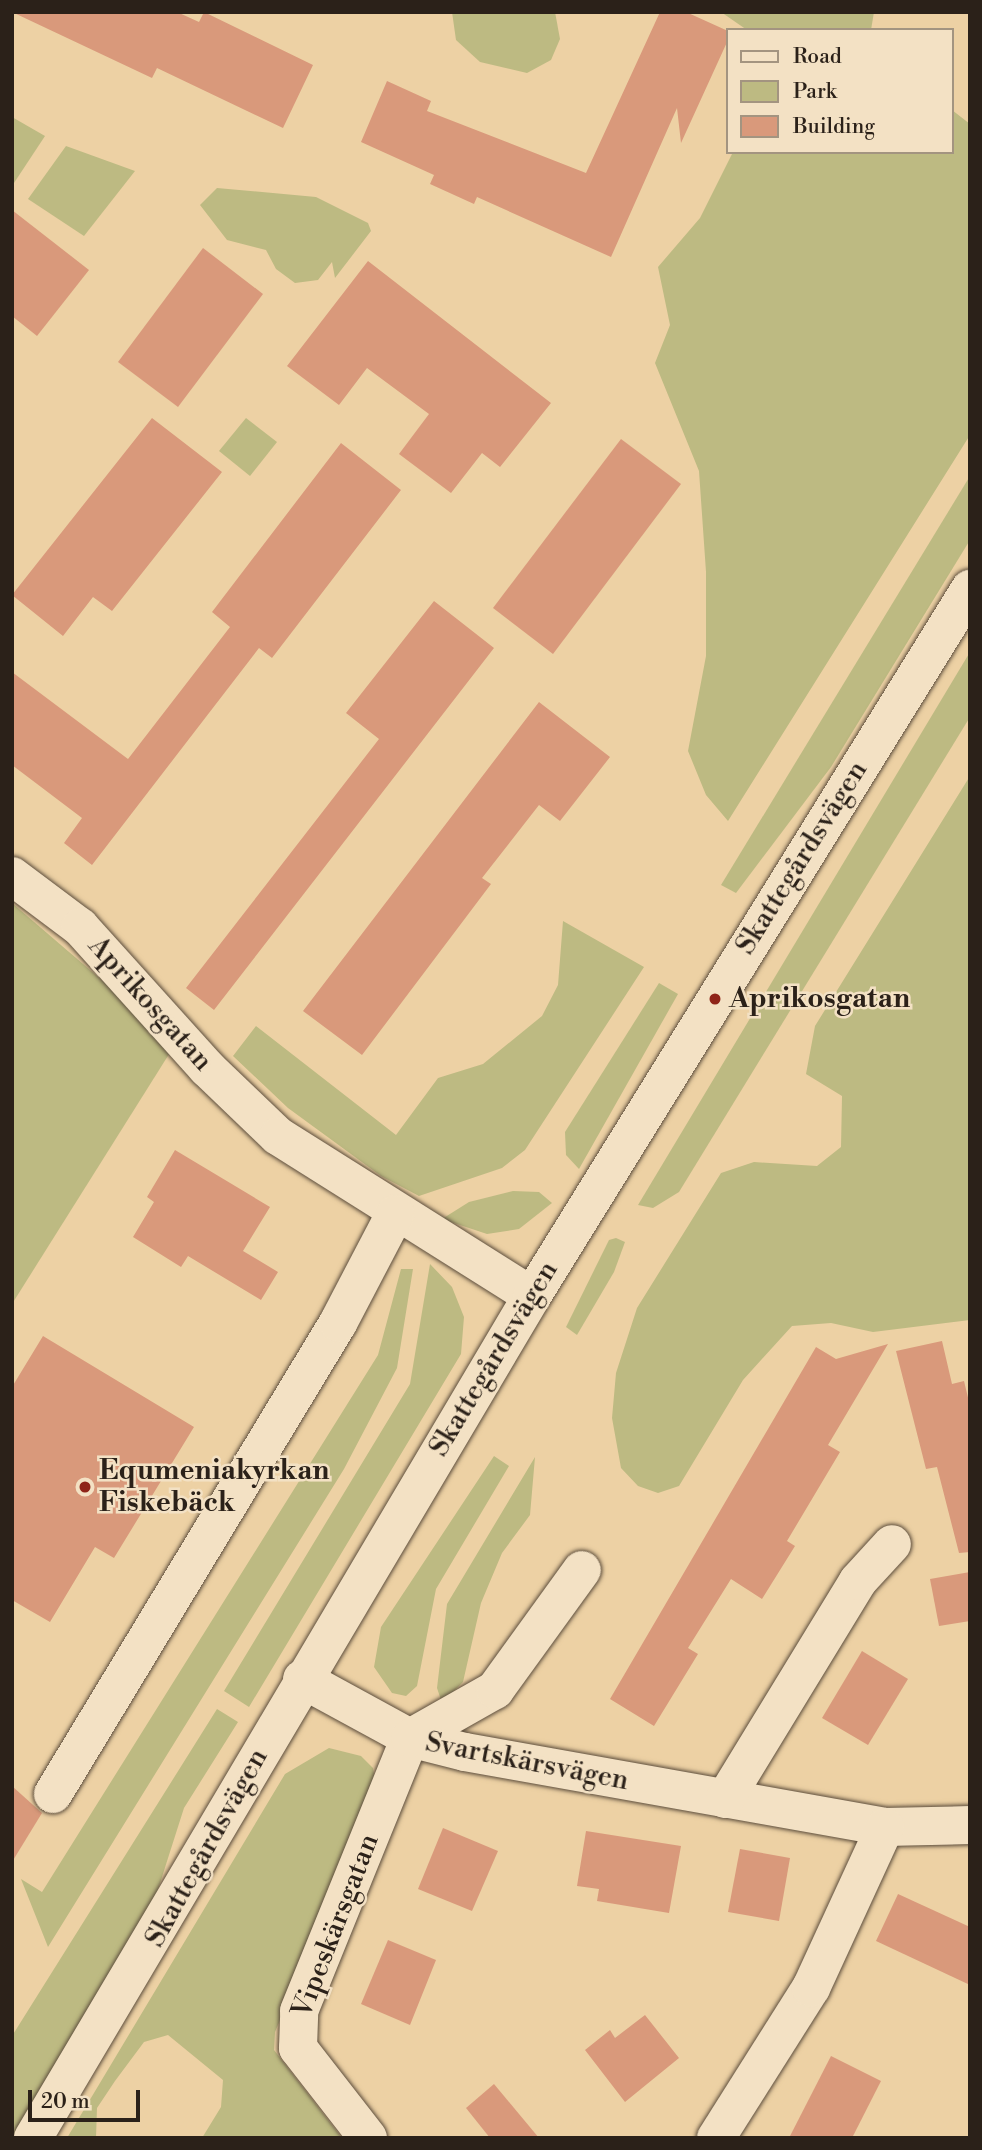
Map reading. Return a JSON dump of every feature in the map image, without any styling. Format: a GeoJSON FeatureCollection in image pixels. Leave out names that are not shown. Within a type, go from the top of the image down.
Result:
{"type":"FeatureCollection","features":[{"type":"Feature","properties":{"kind":"street","name":"Skattegårdsvägen"},"geometry":{"type":"LineString","coordinates":[[33,2138],[144,1958],[302,1679],[532,1296],[970,589]]}},
{"type":"Feature","properties":{"kind":"street","name":"Aprikosgatan"},"geometry":{"type":"LineString","coordinates":[[12,876],[80,927],[207,1068],[278,1136],[395,1214],[532,1296]]}},
{"type":"Feature","properties":{"kind":"street"},"geometry":{"type":"LineString","coordinates":[[53,1794],[338,1323],[395,1214]]}},
{"type":"Feature","properties":{"kind":"street"},"geometry":{"type":"LineString","coordinates":[[725,1799],[858,1581],[892,1544]]}},
{"type":"Feature","properties":{"kind":"street"},"geometry":{"type":"LineString","coordinates":[[410,1738],[495,1690],[582,1570]]}},
{"type":"Feature","properties":{"kind":"street","name":"Svartskärsvägen"},"geometry":{"type":"LineString","coordinates":[[302,1679],[410,1738],[884,1827],[970,1825]]}},
{"type":"Feature","properties":{"kind":"street","name":"Vipeskärsgatan"},"geometry":{"type":"LineString","coordinates":[[368,2138],[305,2060],[297,2022],[410,1738]]}},
{"type":"Feature","properties":{"kind":"street"},"geometry":{"type":"LineString","coordinates":[[716,2138],[811,1989],[884,1827]]}},
{"type":"Feature","properties":{"kind":"green space"},"geometry":{"type":"Polygon","coordinates":[[[452,12],[555,12],[560,39],[551,60],[527,73],[480,62],[456,40],[452,12]]]}},
{"type":"Feature","properties":{"kind":"green space"},"geometry":{"type":"Polygon","coordinates":[[[721,12],[874,12],[871,28],[744,28],[721,12]]]}},
{"type":"Feature","properties":{"kind":"green space"},"geometry":{"type":"Polygon","coordinates":[[[954,112],[970,124],[970,435],[728,821],[706,795],[688,751],[706,656],[706,572],[699,471],[655,363],[670,325],[658,267],[700,218],[732,154],[954,154],[954,112]]]}},
{"type":"Feature","properties":{"kind":"green space"},"geometry":{"type":"Polygon","coordinates":[[[12,117],[45,136],[12,186],[12,117]]]}},
{"type":"Feature","properties":{"kind":"green space"},"geometry":{"type":"Polygon","coordinates":[[[66,146],[135,171],[84,236],[28,199],[66,146]]]}},
{"type":"Feature","properties":{"kind":"green space"},"geometry":{"type":"Polygon","coordinates":[[[217,188],[316,197],[368,223],[371,231],[335,278],[332,262],[318,280],[295,283],[276,269],[266,250],[227,240],[200,205],[217,188]]]}},
{"type":"Feature","properties":{"kind":"green space"},"geometry":{"type":"Polygon","coordinates":[[[246,418],[277,442],[250,476],[219,451],[246,418]]]}},
{"type":"Feature","properties":{"kind":"green space"},"geometry":{"type":"Polygon","coordinates":[[[970,476],[970,540],[831,767],[736,893],[721,885],[970,476]]]}},
{"type":"Feature","properties":{"kind":"green space"},"geometry":{"type":"Polygon","coordinates":[[[970,652],[970,717],[679,1192],[653,1208],[638,1205],[970,652]]]}},
{"type":"Feature","properties":{"kind":"green space"},"geometry":{"type":"Polygon","coordinates":[[[970,776],[970,1320],[873,1332],[831,1323],[792,1326],[743,1380],[679,1486],[658,1493],[638,1486],[621,1468],[612,1418],[616,1373],[637,1308],[721,1173],[754,1162],[817,1166],[841,1147],[842,1096],[806,1074],[815,1026],[970,776]]]}},
{"type":"Feature","properties":{"kind":"green space"},"geometry":{"type":"Polygon","coordinates":[[[12,903],[104,982],[171,1051],[12,1304],[12,903]]]}},
{"type":"Feature","properties":{"kind":"green space"},"geometry":{"type":"Polygon","coordinates":[[[563,921],[644,967],[525,1150],[502,1168],[419,1196],[381,1176],[288,1108],[233,1056],[256,1026],[396,1135],[438,1078],[483,1064],[542,1016],[558,985],[563,921]]]}},
{"type":"Feature","properties":{"kind":"green space"},"geometry":{"type":"Polygon","coordinates":[[[659,983],[678,994],[579,1169],[566,1155],[565,1132],[659,983]]]}},
{"type":"Feature","properties":{"kind":"green space"},"geometry":{"type":"Polygon","coordinates":[[[513,1191],[539,1192],[552,1203],[519,1229],[487,1234],[442,1219],[469,1202],[513,1191]]]}},
{"type":"Feature","properties":{"kind":"green space"},"geometry":{"type":"Polygon","coordinates":[[[616,1238],[625,1242],[614,1272],[577,1335],[566,1327],[609,1240],[616,1238]]]}},
{"type":"Feature","properties":{"kind":"green space"},"geometry":{"type":"Polygon","coordinates":[[[430,1264],[452,1287],[464,1317],[461,1354],[249,1707],[224,1691],[410,1384],[430,1264]]]}},
{"type":"Feature","properties":{"kind":"green space"},"geometry":{"type":"Polygon","coordinates":[[[401,1269],[413,1269],[397,1368],[344,1469],[48,1947],[21,1879],[42,1892],[378,1355],[401,1269]]]}},
{"type":"Feature","properties":{"kind":"green space"},"geometry":{"type":"Polygon","coordinates":[[[494,1456],[509,1466],[436,1589],[417,1686],[406,1696],[392,1693],[374,1667],[381,1627],[494,1456]]]}},
{"type":"Feature","properties":{"kind":"green space"},"geometry":{"type":"Polygon","coordinates":[[[535,1457],[530,1515],[502,1553],[481,1603],[463,1682],[442,1703],[437,1688],[447,1604],[535,1457]]]}},
{"type":"Feature","properties":{"kind":"green space"},"geometry":{"type":"Polygon","coordinates":[[[217,1709],[238,1722],[184,1808],[146,1927],[12,2138],[12,2036],[217,1709]]]}},
{"type":"Feature","properties":{"kind":"green space"},"geometry":{"type":"Polygon","coordinates":[[[329,1748],[361,1756],[373,1768],[377,1790],[275,2032],[274,2050],[342,2138],[202,2138],[221,2107],[223,2080],[168,2035],[144,2042],[115,2081],[97,2108],[96,2138],[67,2138],[285,1774],[329,1748]]]}},
{"type":"Feature","properties":{"kind":"building"},"geometry":{"type":"Polygon","coordinates":[[[12,12],[177,12],[199,22],[204,12],[313,65],[283,128],[157,68],[152,78],[12,12]]]}},
{"type":"Feature","properties":{"kind":"building"},"geometry":{"type":"Polygon","coordinates":[[[660,12],[686,12],[726,30],[726,44],[681,143],[677,108],[611,257],[477,197],[474,204],[430,184],[434,175],[361,142],[387,81],[431,101],[427,111],[586,173],[660,12]]]}},
{"type":"Feature","properties":{"kind":"building"},"geometry":{"type":"Polygon","coordinates":[[[12,210],[89,270],[37,336],[12,316],[12,210]]]}},
{"type":"Feature","properties":{"kind":"building"},"geometry":{"type":"Polygon","coordinates":[[[203,248],[263,294],[178,407],[118,362],[203,248]]]}},
{"type":"Feature","properties":{"kind":"building"},"geometry":{"type":"Polygon","coordinates":[[[368,261],[551,403],[500,467],[482,453],[451,493],[399,454],[429,414],[367,368],[339,405],[287,366],[368,261]]]}},
{"type":"Feature","properties":{"kind":"building"},"geometry":{"type":"Polygon","coordinates":[[[152,418],[222,472],[112,611],[93,597],[63,636],[12,595],[152,418]]]}},
{"type":"Feature","properties":{"kind":"building"},"geometry":{"type":"Polygon","coordinates":[[[621,439],[681,484],[553,654],[493,608],[621,439]]]}},
{"type":"Feature","properties":{"kind":"building"},"geometry":{"type":"Polygon","coordinates":[[[341,443],[401,490],[272,658],[259,648],[92,865],[64,843],[82,818],[12,765],[12,672],[128,759],[230,627],[212,612],[341,443]]]}},
{"type":"Feature","properties":{"kind":"building"},"geometry":{"type":"Polygon","coordinates":[[[434,601],[494,648],[214,1010],[186,988],[379,739],[346,713],[434,601]]]}},
{"type":"Feature","properties":{"kind":"building"},"geometry":{"type":"Polygon","coordinates":[[[539,702],[610,757],[560,821],[539,805],[482,878],[491,884],[362,1055],[303,1011],[539,702]]]}},
{"type":"Feature","properties":{"kind":"building"},"geometry":{"type":"Polygon","coordinates":[[[175,1150],[270,1207],[243,1251],[278,1272],[261,1300],[188,1256],[181,1267],[133,1237],[154,1202],[147,1197],[175,1150]]]}},
{"type":"Feature","properties":{"kind":"building","name":"Equmeniakyrkan Fiskebäck"},"geometry":{"type":"Polygon","coordinates":[[[43,1336],[194,1427],[114,1558],[95,1547],[50,1622],[12,1600],[12,1387],[43,1336]]]}},
{"type":"Feature","properties":{"kind":"building"},"geometry":{"type":"Polygon","coordinates":[[[942,1341],[952,1384],[964,1381],[970,1406],[970,1552],[959,1553],[937,1467],[926,1469],[896,1351],[942,1341]]]}},
{"type":"Feature","properties":{"kind":"building"},"geometry":{"type":"Polygon","coordinates":[[[888,1344],[828,1445],[840,1452],[787,1541],[795,1546],[762,1599],[731,1579],[688,1648],[698,1654],[654,1726],[610,1699],[816,1347],[836,1359],[888,1344]]]}},
{"type":"Feature","properties":{"kind":"building"},"geometry":{"type":"Polygon","coordinates":[[[970,1572],[970,1621],[939,1626],[930,1579],[970,1572]]]}},
{"type":"Feature","properties":{"kind":"building"},"geometry":{"type":"Polygon","coordinates":[[[862,1651],[908,1679],[868,1745],[822,1718],[862,1651]]]}},
{"type":"Feature","properties":{"kind":"building"},"geometry":{"type":"Polygon","coordinates":[[[12,1786],[42,1813],[12,1862],[12,1786]]]}},
{"type":"Feature","properties":{"kind":"building"},"geometry":{"type":"Polygon","coordinates":[[[443,1828],[498,1851],[472,1911],[418,1889],[443,1828]]]}},
{"type":"Feature","properties":{"kind":"building"},"geometry":{"type":"Polygon","coordinates":[[[586,1831],[681,1846],[669,1913],[597,1901],[599,1889],[577,1886],[586,1831]]]}},
{"type":"Feature","properties":{"kind":"building"},"geometry":{"type":"Polygon","coordinates":[[[740,1849],[790,1858],[779,1921],[728,1912],[740,1849]]]}},
{"type":"Feature","properties":{"kind":"building"},"geometry":{"type":"Polygon","coordinates":[[[898,1894],[970,1927],[970,1985],[876,1941],[898,1894]]]}},
{"type":"Feature","properties":{"kind":"building"},"geometry":{"type":"Polygon","coordinates":[[[388,1940],[436,1960],[410,2025],[361,2004],[388,1940]]]}},
{"type":"Feature","properties":{"kind":"building"},"geometry":{"type":"Polygon","coordinates":[[[645,2015],[679,2058],[625,2102],[585,2050],[610,2030],[615,2038],[645,2015]]]}},
{"type":"Feature","properties":{"kind":"building"},"geometry":{"type":"Polygon","coordinates":[[[831,2056],[881,2081],[852,2138],[789,2138],[831,2056]]]}},
{"type":"Feature","properties":{"kind":"building"},"geometry":{"type":"Polygon","coordinates":[[[494,2084],[539,2138],[490,2138],[466,2108],[494,2084]]]}},
{"type":"Feature","properties":{"kind":"place","name":"Aprikosgatan"},"geometry":{"type":"Point","coordinates":[715,999]}},
{"type":"Feature","properties":{"kind":"place","name":"Equmeniakyrkan Fiskebäck"},"geometry":{"type":"Point","coordinates":[85,1487]}}]}
